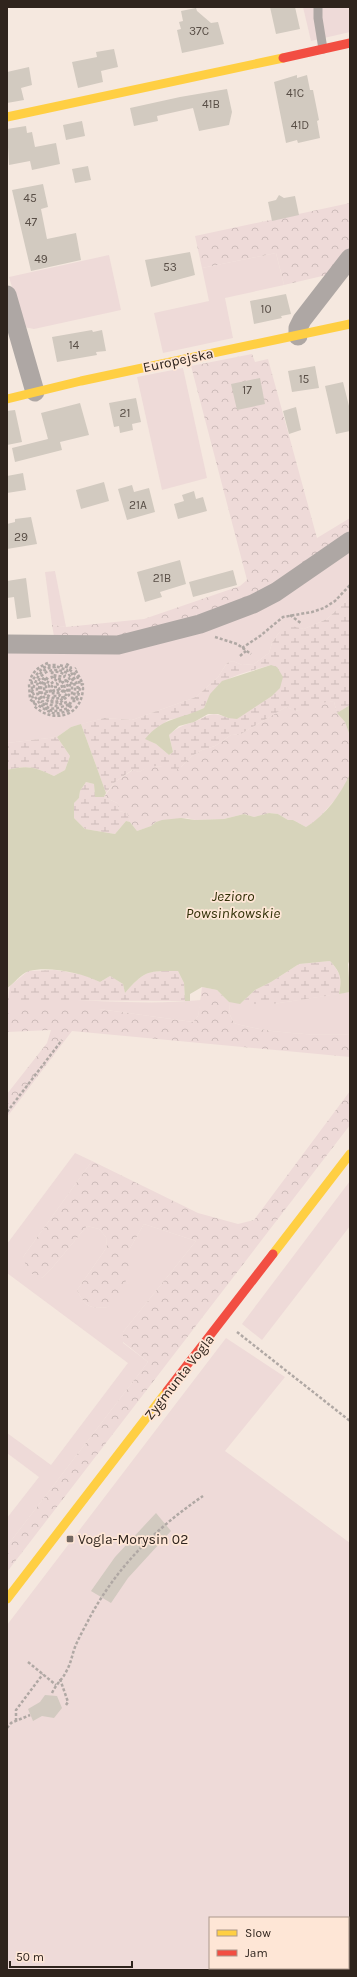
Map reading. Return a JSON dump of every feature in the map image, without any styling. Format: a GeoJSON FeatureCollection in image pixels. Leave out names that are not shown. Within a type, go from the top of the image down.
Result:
{"type":"FeatureCollection","features":[{"type":"Feature","properties":{"kind":"street"},"geometry":{"type":"LineString","coordinates":[[7,116],[122,94],[350,42]]}},
{"type":"Feature","properties":{"kind":"street"},"geometry":{"type":"LineString","coordinates":[[298,336],[298,328],[302,320],[350,258]]}},
{"type":"Feature","properties":{"kind":"street"},"geometry":{"type":"LineString","coordinates":[[7,295],[13,336],[35,392]]}},
{"type":"Feature","properties":{"kind":"street","name":"Europejska"},"geometry":{"type":"LineString","coordinates":[[7,399],[116,373],[350,324]]}},
{"type":"Feature","properties":{"kind":"street"},"geometry":{"type":"LineString","coordinates":[[7,644],[118,645],[200,624],[253,604],[276,592],[350,541]]}},
{"type":"Feature","properties":{"kind":"street","name":"Zygmunta Vogla"},"geometry":{"type":"LineString","coordinates":[[7,1599],[350,1154]]}},
{"type":"Feature","properties":{"kind":"lane"},"geometry":{"type":"LineString","coordinates":[[318,7],[318,18],[323,48]]}},
{"type":"Feature","properties":{"kind":"path"},"geometry":{"type":"LineString","coordinates":[[242,648],[260,636],[277,621],[290,615],[312,612],[324,608],[336,601],[350,585]]}},
{"type":"Feature","properties":{"kind":"path"},"geometry":{"type":"LineString","coordinates":[[290,615],[302,624]]}},
{"type":"Feature","properties":{"kind":"path"},"geometry":{"type":"LineString","coordinates":[[200,624],[214,637],[242,648],[251,654]]}},
{"type":"Feature","properties":{"kind":"path"},"geometry":{"type":"LineString","coordinates":[[240,656],[246,651]]}},
{"type":"Feature","properties":{"kind":"path"},"geometry":{"type":"LineString","coordinates":[[54,687],[52,686],[50,693],[49,685],[56,680],[50,676],[52,672],[65,675],[64,677],[53,674],[54,677],[62,680],[57,683],[60,691],[58,693],[53,693],[52,696],[59,696],[62,693],[63,690],[61,684],[63,682],[66,688],[64,694],[66,695],[68,687],[65,679],[70,684],[69,695],[60,703],[49,702],[42,694],[41,688],[45,679],[44,691],[46,696],[55,702],[64,697],[55,699],[47,695],[46,686],[50,680],[45,677],[40,682],[38,688],[43,701],[41,702],[36,691],[39,678],[50,670],[68,673],[64,668],[58,667],[59,665],[71,668],[70,666],[57,661],[42,665],[36,670],[30,680],[33,680],[42,668],[50,665],[56,666],[44,670],[38,675],[32,692],[32,683],[29,684],[28,691],[32,703],[34,701],[32,695],[33,693],[37,701],[48,710],[61,711],[68,708],[70,704],[55,709],[48,707],[43,703],[55,706],[67,702],[72,704],[69,710],[54,714],[47,712],[35,704],[34,706],[46,715],[62,716],[75,708],[83,694],[83,688],[80,688],[77,701],[72,701],[72,684],[68,676],[69,675],[75,687],[73,698],[75,700],[78,690],[77,683],[70,670],[77,676],[80,684],[83,684],[75,669],[76,668]]}},
{"type":"Feature","properties":{"kind":"path"},"geometry":{"type":"LineString","coordinates":[[7,1112],[62,1040]]}},
{"type":"Feature","properties":{"kind":"path"},"geometry":{"type":"LineString","coordinates":[[223,1320],[350,1420]]}},
{"type":"Feature","properties":{"kind":"path"},"geometry":{"type":"LineString","coordinates":[[52,1693],[67,1670],[75,1647],[90,1616],[122,1570],[142,1545],[160,1528],[203,1496]]}},
{"type":"Feature","properties":{"kind":"path"},"geometry":{"type":"LineString","coordinates":[[28,1662],[56,1685]]}},
{"type":"Feature","properties":{"kind":"path"},"geometry":{"type":"LineString","coordinates":[[16,1721],[16,1710],[43,1674]]}},
{"type":"Feature","properties":{"kind":"path"},"geometry":{"type":"LineString","coordinates":[[60,1679],[68,1702],[66,1705]]}},
{"type":"Feature","properties":{"kind":"path"},"geometry":{"type":"LineString","coordinates":[[7,1728],[16,1721],[30,1715]]}},
{"type":"Feature","properties":{"kind":"green space"},"geometry":{"type":"Polygon","coordinates":[[[303,7],[350,7],[350,32],[311,41],[303,7]]]}},
{"type":"Feature","properties":{"kind":"green space"},"geometry":{"type":"Polygon","coordinates":[[[350,203],[350,254],[335,273],[284,285],[276,253],[202,268],[195,236],[350,203]]]}},
{"type":"Feature","properties":{"kind":"green space"},"geometry":{"type":"Polygon","coordinates":[[[276,253],[284,285],[225,298],[233,338],[163,353],[154,313],[209,301],[202,268],[276,253]]]}},
{"type":"Feature","properties":{"kind":"green space"},"geometry":{"type":"Polygon","coordinates":[[[109,255],[121,310],[34,329],[24,327],[9,277],[109,255]]]}},
{"type":"Feature","properties":{"kind":"green space"},"geometry":{"type":"Polygon","coordinates":[[[252,354],[255,362],[268,359],[317,538],[350,518],[350,536],[279,586],[149,633],[55,642],[52,625],[66,627],[144,619],[240,586],[247,580],[191,366],[252,354]]]}},
{"type":"Feature","properties":{"kind":"green space"},"geometry":{"type":"Polygon","coordinates":[[[183,368],[207,478],[162,490],[137,377],[183,368]]]}},
{"type":"Feature","properties":{"kind":"green space"},"geometry":{"type":"Polygon","coordinates":[[[350,546],[350,597],[327,619],[304,629],[288,626],[278,634],[272,643],[269,653],[254,664],[242,665],[233,661],[227,663],[218,677],[196,697],[132,720],[104,718],[71,727],[57,737],[7,743],[7,650],[94,651],[350,546]]]}},
{"type":"Feature","properties":{"kind":"green space"},"geometry":{"type":"Polygon","coordinates":[[[55,571],[66,627],[52,625],[45,572],[55,571]]]}},
{"type":"Feature","properties":{"kind":"green space"},"geometry":{"type":"Polygon","coordinates":[[[350,597],[350,705],[337,713],[334,702],[325,702],[299,711],[286,707],[241,734],[231,735],[215,746],[202,750],[192,756],[181,767],[173,772],[160,766],[152,766],[139,772],[132,770],[115,782],[106,793],[81,724],[104,718],[132,720],[196,697],[218,677],[227,663],[233,661],[242,665],[254,664],[269,653],[272,643],[278,634],[288,625],[304,629],[327,619],[350,597]],[[271,665],[231,678],[216,689],[209,697],[204,708],[188,716],[168,720],[146,739],[156,744],[169,755],[173,752],[169,735],[178,728],[213,714],[228,718],[271,665]]]}},
{"type":"Feature","properties":{"kind":"green space"},"geometry":{"type":"Polygon","coordinates":[[[326,701],[334,702],[337,713],[345,722],[350,736],[350,774],[341,793],[317,820],[306,827],[293,820],[288,820],[278,814],[269,813],[254,817],[244,814],[224,819],[195,820],[187,818],[156,822],[151,826],[137,831],[130,822],[127,813],[119,811],[117,803],[104,797],[115,782],[133,770],[139,772],[149,766],[181,767],[192,756],[202,750],[215,746],[231,735],[241,734],[286,707],[298,711],[326,701]]]}},
{"type":"Feature","properties":{"kind":"green space"},"geometry":{"type":"Polygon","coordinates":[[[57,737],[70,756],[65,770],[54,776],[26,767],[7,770],[7,743],[57,737]]]}},
{"type":"Feature","properties":{"kind":"green space"},"geometry":{"type":"Polygon","coordinates":[[[86,782],[94,784],[95,797],[104,797],[117,803],[119,811],[127,813],[130,822],[126,821],[115,834],[85,829],[74,818],[74,803],[79,798],[80,791],[86,782]]]}},
{"type":"Feature","properties":{"kind":"green space"},"geometry":{"type":"Polygon","coordinates":[[[330,961],[340,976],[339,994],[273,1004],[240,1004],[255,990],[271,982],[299,964],[330,961]]]}},
{"type":"Feature","properties":{"kind":"green space"},"geometry":{"type":"Polygon","coordinates":[[[55,970],[85,975],[100,982],[110,976],[123,984],[125,993],[138,980],[148,973],[178,971],[184,983],[185,1001],[8,1000],[10,986],[28,971],[55,970]]]}},
{"type":"Feature","properties":{"kind":"green space"},"geometry":{"type":"Polygon","coordinates":[[[202,987],[217,990],[229,1002],[230,1015],[234,1023],[259,1029],[291,1033],[323,1035],[350,1034],[350,1057],[72,1031],[7,1117],[7,1094],[47,1043],[51,1030],[7,1032],[7,1009],[99,1009],[193,1022],[198,1016],[202,987]]]}},
{"type":"Feature","properties":{"kind":"green space"},"geometry":{"type":"Polygon","coordinates":[[[350,992],[350,1034],[323,1035],[259,1029],[234,1023],[230,1015],[229,1002],[273,1004],[350,992]]]}},
{"type":"Feature","properties":{"kind":"green space"},"geometry":{"type":"Polygon","coordinates":[[[54,999],[109,1002],[201,1000],[198,1016],[193,1022],[99,1009],[7,1009],[7,1000],[54,999]]]}},
{"type":"Feature","properties":{"kind":"green space"},"geometry":{"type":"Polygon","coordinates":[[[350,1091],[350,1125],[7,1572],[7,1546],[148,1362],[123,1342],[123,1332],[196,1241],[144,1224],[129,1250],[129,1269],[123,1291],[108,1307],[97,1308],[89,1306],[77,1290],[107,1247],[106,1237],[99,1229],[87,1226],[42,1278],[28,1272],[23,1257],[92,1161],[198,1213],[238,1224],[254,1220],[350,1091]]]}},
{"type":"Feature","properties":{"kind":"green space"},"geometry":{"type":"Polygon","coordinates":[[[75,1153],[92,1161],[23,1257],[42,1278],[87,1226],[99,1229],[106,1237],[107,1247],[77,1290],[89,1306],[97,1308],[108,1307],[129,1269],[129,1250],[144,1224],[196,1241],[123,1332],[123,1343],[148,1362],[7,1546],[7,1518],[39,1477],[7,1453],[7,1433],[51,1465],[128,1363],[7,1273],[7,1244],[75,1153]]]}},
{"type":"Feature","properties":{"kind":"green space"},"geometry":{"type":"Polygon","coordinates":[[[350,1181],[350,1226],[262,1340],[242,1324],[350,1181]]]}},
{"type":"Feature","properties":{"kind":"green space"},"geometry":{"type":"Polygon","coordinates":[[[226,1338],[285,1377],[225,1451],[350,1543],[350,1970],[7,1970],[7,1625],[226,1338]]]}},
{"type":"Feature","properties":{"kind":"water"},"geometry":{"type":"Polygon","coordinates":[[[271,665],[277,667],[283,677],[280,688],[272,696],[237,719],[228,718],[218,714],[208,714],[194,722],[179,726],[169,735],[173,752],[169,755],[156,744],[145,739],[159,726],[166,722],[204,708],[210,694],[222,681],[271,665]]]}},
{"type":"Feature","properties":{"kind":"water"},"geometry":{"type":"Polygon","coordinates":[[[350,705],[350,736],[345,722],[337,713],[350,705]]]}},
{"type":"Feature","properties":{"kind":"water","name":"Jezioro Powsinkowskie"},"geometry":{"type":"Polygon","coordinates":[[[81,724],[106,793],[104,797],[95,797],[94,784],[86,782],[80,791],[79,798],[74,803],[74,818],[85,829],[115,834],[126,821],[130,822],[137,831],[162,820],[181,818],[195,820],[224,819],[244,814],[254,817],[269,813],[278,814],[288,820],[293,820],[306,827],[320,817],[332,804],[350,774],[350,959],[348,964],[350,992],[339,994],[340,976],[330,961],[299,964],[271,982],[255,990],[240,1004],[229,1002],[217,990],[202,987],[190,994],[190,1001],[185,1001],[184,983],[178,971],[148,973],[138,980],[125,993],[123,984],[110,976],[100,982],[75,973],[46,969],[26,972],[7,988],[7,770],[26,767],[54,776],[65,770],[70,756],[57,737],[71,727],[81,724]]]}},
{"type":"Feature","properties":{"kind":"building"},"geometry":{"type":"Polygon","coordinates":[[[270,7],[295,7],[300,29],[276,34],[270,7]]]}},
{"type":"Feature","properties":{"kind":"building"},"geometry":{"type":"Polygon","coordinates":[[[196,8],[197,11],[211,23],[218,22],[224,44],[182,53],[177,30],[181,29],[179,22],[183,21],[181,11],[196,8]]]}},
{"type":"Feature","properties":{"kind":"building"},"geometry":{"type":"Polygon","coordinates":[[[114,49],[118,67],[101,71],[103,82],[78,88],[72,62],[97,57],[96,52],[114,49]]]}},
{"type":"Feature","properties":{"kind":"building"},"geometry":{"type":"Polygon","coordinates":[[[29,67],[32,85],[21,88],[24,100],[7,103],[7,72],[29,67]]]}},
{"type":"Feature","properties":{"kind":"building"},"geometry":{"type":"Polygon","coordinates":[[[297,75],[297,78],[307,75],[310,90],[313,90],[319,120],[317,121],[320,138],[298,143],[297,140],[286,143],[274,82],[297,75]]]}},
{"type":"Feature","properties":{"kind":"building"},"geometry":{"type":"Polygon","coordinates":[[[227,89],[232,112],[229,125],[199,131],[193,108],[157,116],[158,121],[134,126],[130,108],[227,89]]]}},
{"type":"Feature","properties":{"kind":"building"},"geometry":{"type":"Polygon","coordinates":[[[82,121],[85,136],[66,140],[63,125],[82,121]]]}},
{"type":"Feature","properties":{"kind":"building"},"geometry":{"type":"Polygon","coordinates":[[[26,126],[27,133],[32,132],[35,147],[56,143],[60,164],[32,170],[30,161],[9,165],[7,129],[26,126]]]}},
{"type":"Feature","properties":{"kind":"building"},"geometry":{"type":"Polygon","coordinates":[[[88,166],[91,180],[75,183],[72,169],[88,166]]]}},
{"type":"Feature","properties":{"kind":"building"},"geometry":{"type":"Polygon","coordinates":[[[43,184],[48,207],[41,209],[47,239],[76,233],[81,260],[31,271],[12,190],[43,184]]]}},
{"type":"Feature","properties":{"kind":"building"},"geometry":{"type":"Polygon","coordinates":[[[279,195],[284,198],[295,196],[299,215],[272,221],[268,202],[276,200],[279,195]]]}},
{"type":"Feature","properties":{"kind":"building"},"geometry":{"type":"Polygon","coordinates":[[[190,252],[195,275],[151,287],[145,260],[190,252]]]}},
{"type":"Feature","properties":{"kind":"building"},"geometry":{"type":"Polygon","coordinates":[[[286,294],[291,314],[281,316],[282,318],[254,324],[250,301],[286,294]]]}},
{"type":"Feature","properties":{"kind":"building"},"geometry":{"type":"Polygon","coordinates":[[[92,330],[93,332],[102,330],[106,351],[96,352],[97,355],[57,362],[52,337],[92,330]]]}},
{"type":"Feature","properties":{"kind":"building"},"geometry":{"type":"Polygon","coordinates":[[[315,366],[319,388],[292,392],[288,371],[315,366]]]}},
{"type":"Feature","properties":{"kind":"building"},"geometry":{"type":"Polygon","coordinates":[[[260,378],[265,404],[237,410],[231,384],[260,378]]]}},
{"type":"Feature","properties":{"kind":"building"},"geometry":{"type":"Polygon","coordinates":[[[343,382],[350,410],[350,431],[336,434],[325,386],[343,382]]]}},
{"type":"Feature","properties":{"kind":"building"},"geometry":{"type":"Polygon","coordinates":[[[136,398],[141,422],[132,424],[133,430],[120,433],[119,426],[114,427],[109,403],[136,398]]]}},
{"type":"Feature","properties":{"kind":"building"},"geometry":{"type":"Polygon","coordinates":[[[80,403],[89,435],[60,442],[62,450],[15,462],[12,448],[48,439],[41,413],[80,403]]]}},
{"type":"Feature","properties":{"kind":"building"},"geometry":{"type":"Polygon","coordinates":[[[296,407],[301,430],[289,434],[283,411],[296,407]]]}},
{"type":"Feature","properties":{"kind":"building"},"geometry":{"type":"Polygon","coordinates":[[[15,410],[22,442],[7,445],[7,411],[15,410]]]}},
{"type":"Feature","properties":{"kind":"building"},"geometry":{"type":"Polygon","coordinates":[[[23,473],[26,490],[7,493],[7,476],[23,473]]]}},
{"type":"Feature","properties":{"kind":"building"},"geometry":{"type":"Polygon","coordinates":[[[104,482],[109,501],[81,509],[76,490],[104,482]]]}},
{"type":"Feature","properties":{"kind":"building"},"geometry":{"type":"Polygon","coordinates":[[[132,485],[134,492],[149,488],[155,512],[127,520],[118,489],[132,485]]]}},
{"type":"Feature","properties":{"kind":"building"},"geometry":{"type":"Polygon","coordinates":[[[194,491],[196,499],[203,497],[207,511],[178,519],[174,504],[184,501],[182,495],[194,491]]]}},
{"type":"Feature","properties":{"kind":"building"},"geometry":{"type":"Polygon","coordinates":[[[31,517],[37,544],[7,549],[7,524],[15,522],[15,519],[31,517]]]}},
{"type":"Feature","properties":{"kind":"building"},"geometry":{"type":"Polygon","coordinates":[[[180,560],[186,584],[160,592],[162,597],[145,602],[137,572],[180,560]]]}},
{"type":"Feature","properties":{"kind":"building"},"geometry":{"type":"Polygon","coordinates":[[[233,570],[237,585],[193,597],[189,582],[233,570]]]}},
{"type":"Feature","properties":{"kind":"building"},"geometry":{"type":"Polygon","coordinates":[[[26,578],[31,617],[17,619],[14,597],[7,598],[7,581],[26,578]]]}},
{"type":"Feature","properties":{"kind":"building"},"geometry":{"type":"Polygon","coordinates":[[[156,1513],[171,1531],[128,1578],[111,1603],[91,1591],[115,1557],[156,1513]]]}},
{"type":"Feature","properties":{"kind":"building"},"geometry":{"type":"Polygon","coordinates":[[[45,1695],[57,1696],[62,1708],[54,1718],[42,1716],[33,1721],[28,1709],[40,1702],[45,1695]]]}},
{"type":"Feature","properties":{"kind":"traffic: slow"},"geometry":{"type":"LineString","coordinates":[[7,117],[283,58]]}},
{"type":"Feature","properties":{"kind":"traffic: slow"},"geometry":{"type":"LineString","coordinates":[[7,399],[81,381],[350,324]]}},
{"type":"Feature","properties":{"kind":"traffic: slow"},"geometry":{"type":"LineString","coordinates":[[273,1254],[350,1154]]}},
{"type":"Feature","properties":{"kind":"traffic: slow"},"geometry":{"type":"LineString","coordinates":[[7,1599],[167,1391]]}},
{"type":"Feature","properties":{"kind":"traffic: jam"},"geometry":{"type":"LineString","coordinates":[[283,58],[350,43]]}},
{"type":"Feature","properties":{"kind":"traffic: jam"},"geometry":{"type":"LineString","coordinates":[[167,1391],[273,1254]]}},
{"type":"Feature","properties":{"kind":"place","name":"Vogla-Morysin 02"},"geometry":{"type":"Point","coordinates":[70,1539]}}]}
